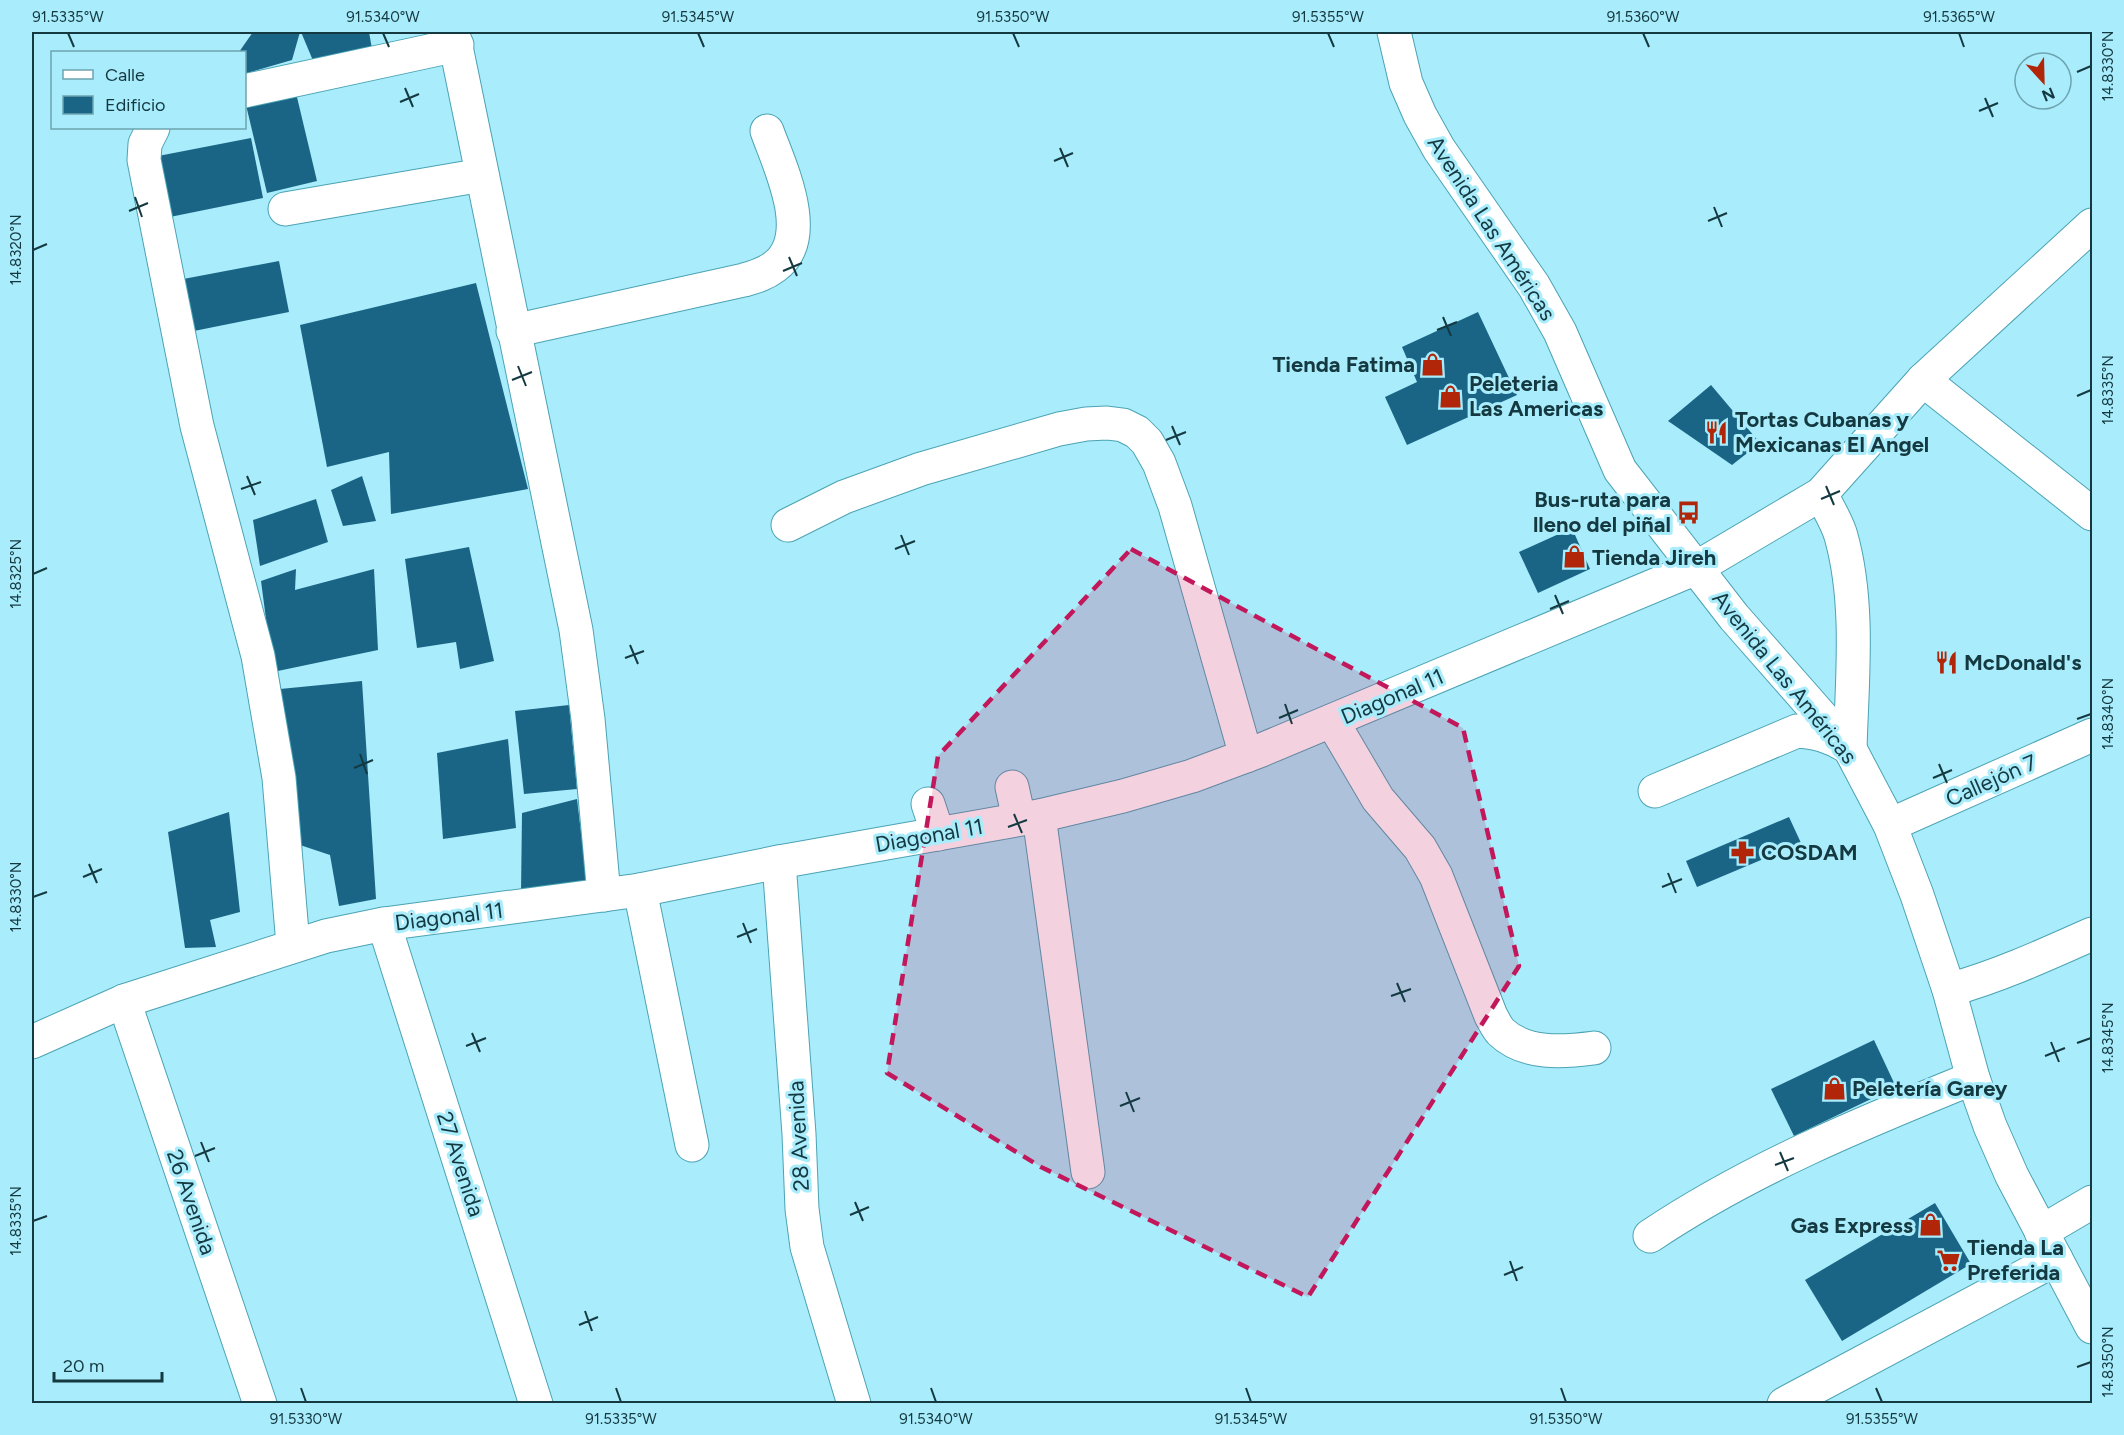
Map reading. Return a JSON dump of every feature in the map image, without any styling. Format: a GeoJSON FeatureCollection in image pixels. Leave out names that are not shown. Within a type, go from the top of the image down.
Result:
{"type":"FeatureCollection","features":[{"type":"Feature","properties":{"kind":"street","name":"Avenida Las Américas"},"geometry":{"type":"LineString","coordinates":[[1395,32],[1406,83],[1420,115],[1439,149],[1534,286],[1560,332],[1620,470],[1734,617],[1850,749],[1890,825],[1917,896],[1949,990],[1973,1078],[1990,1126],[2012,1176],[2092,1327]]}},
{"type":"Feature","properties":{"kind":"street"},"geometry":{"type":"LineString","coordinates":[[246,90],[455,38],[513,331],[548,486],[576,630],[589,730],[604,895]]}},
{"type":"Feature","properties":{"kind":"street"},"geometry":{"type":"LineString","coordinates":[[152,129],[145,144],[144,160],[197,426],[258,656],[270,717],[285,828],[293,945]]}},
{"type":"Feature","properties":{"kind":"street"},"geometry":{"type":"LineString","coordinates":[[513,331],[744,280],[763,274],[776,266],[787,254],[792,240],[793,220],[786,183],[767,131]]}},
{"type":"Feature","properties":{"kind":"street"},"geometry":{"type":"LineString","coordinates":[[285,209],[482,175]]}},
{"type":"Feature","properties":{"kind":"street","name":"Diagonal 11"},"geometry":{"type":"LineString","coordinates":[[32,1042],[124,1001],[326,936],[384,924],[640,890],[779,862],[933,819],[1029,818],[1123,796],[1192,776],[1246,756],[1696,567],[1821,494],[1923,380],[2092,225]]}},
{"type":"Feature","properties":{"kind":"street"},"geometry":{"type":"LineString","coordinates":[[1923,380],[2092,514]]}},
{"type":"Feature","properties":{"kind":"street"},"geometry":{"type":"LineString","coordinates":[[788,525],[844,497],[921,469],[1059,429],[1107,423],[1123,425],[1137,432],[1147,442],[1159,463],[1175,506],[1246,756]]}},
{"type":"Feature","properties":{"kind":"street"},"geometry":{"type":"LineString","coordinates":[[1821,494],[1840,533],[1848,566],[1852,634],[1850,749]]}},
{"type":"Feature","properties":{"kind":"street"},"geometry":{"type":"LineString","coordinates":[[1332,721],[1378,799],[1420,848],[1436,876],[1491,1016],[1500,1031],[1519,1045],[1541,1049],[1569,1051],[1594,1048]]}},
{"type":"Feature","properties":{"kind":"street"},"geometry":{"type":"LineString","coordinates":[[1655,791],[1797,731],[1816,732],[1833,738],[1850,749]]}},
{"type":"Feature","properties":{"kind":"street","name":"Callejón 7"},"geometry":{"type":"LineString","coordinates":[[1890,825],[2092,735]]}},
{"type":"Feature","properties":{"kind":"street"},"geometry":{"type":"LineString","coordinates":[[1012,787],[1029,818],[1088,1172]]}},
{"type":"Feature","properties":{"kind":"street","name":"28 Avenida"},"geometry":{"type":"LineString","coordinates":[[779,862],[799,1134],[802,1209],[807,1247],[854,1404]]}},
{"type":"Feature","properties":{"kind":"street"},"geometry":{"type":"LineString","coordinates":[[640,890],[692,1145]]}},
{"type":"Feature","properties":{"kind":"street","name":"27 Avenida"},"geometry":{"type":"LineString","coordinates":[[384,924],[536,1404]]}},
{"type":"Feature","properties":{"kind":"street"},"geometry":{"type":"LineString","coordinates":[[1949,990],[1986,980],[2092,934]]}},
{"type":"Feature","properties":{"kind":"street","name":"26 Avenida"},"geometry":{"type":"LineString","coordinates":[[124,1001],[260,1404]]}},
{"type":"Feature","properties":{"kind":"street"},"geometry":{"type":"LineString","coordinates":[[1650,1236],[1681,1215],[1759,1172],[1875,1118],[1973,1078]]}},
{"type":"Feature","properties":{"kind":"street"},"geometry":{"type":"LineString","coordinates":[[1784,1404],[1820,1394],[2048,1245],[2092,1202]]}},
{"type":"Feature","properties":{"kind":"highlighted area"},"geometry":{"type":"Polygon","coordinates":[[[1131,549],[1463,728],[1519,966],[1308,1297],[1041,1167],[887,1073],[938,756],[1131,549]]]}},
{"type":"Feature","properties":{"kind":"building"},"geometry":{"type":"Polygon","coordinates":[[[253,32],[300,32],[292,60],[246,73],[246,51],[240,51],[253,32]]]}},
{"type":"Feature","properties":{"kind":"building"},"geometry":{"type":"Polygon","coordinates":[[[301,32],[369,32],[372,49],[314,63],[301,32]]]}},
{"type":"Feature","properties":{"kind":"building"},"geometry":{"type":"Polygon","coordinates":[[[296,93],[317,181],[267,193],[246,105],[296,93]]]}},
{"type":"Feature","properties":{"kind":"building"},"geometry":{"type":"Polygon","coordinates":[[[251,138],[263,198],[165,218],[153,157],[251,138]]]}},
{"type":"Feature","properties":{"kind":"building"},"geometry":{"type":"Polygon","coordinates":[[[279,261],[289,312],[189,332],[178,280],[279,261]]]}},
{"type":"Feature","properties":{"kind":"building"},"geometry":{"type":"Polygon","coordinates":[[[476,283],[528,489],[391,514],[389,452],[327,467],[300,325],[476,283]]]}},
{"type":"Feature","properties":{"kind":"building","name":"Peleteria Las Americas"},"geometry":{"type":"Polygon","coordinates":[[[1478,312],[1517,395],[1407,445],[1385,397],[1417,382],[1402,347],[1478,312]]]}},
{"type":"Feature","properties":{"kind":"building","name":"Tortas Cubanas y Mexicanas El Angel"},"geometry":{"type":"Polygon","coordinates":[[[1711,385],[1760,443],[1732,465],[1668,421],[1711,385]]]}},
{"type":"Feature","properties":{"kind":"building"},"geometry":{"type":"Polygon","coordinates":[[[362,476],[376,521],[343,526],[331,490],[362,476]]]}},
{"type":"Feature","properties":{"kind":"building"},"geometry":{"type":"Polygon","coordinates":[[[316,499],[328,542],[260,566],[253,520],[316,499]]]}},
{"type":"Feature","properties":{"kind":"building"},"geometry":{"type":"Polygon","coordinates":[[[1572,528],[1590,569],[1538,593],[1519,552],[1572,528]]]}},
{"type":"Feature","properties":{"kind":"building"},"geometry":{"type":"Polygon","coordinates":[[[469,547],[494,661],[460,669],[456,642],[417,648],[405,559],[469,547]]]}},
{"type":"Feature","properties":{"kind":"building"},"geometry":{"type":"Polygon","coordinates":[[[296,569],[295,590],[374,569],[378,650],[273,672],[261,581],[296,569]]]}},
{"type":"Feature","properties":{"kind":"building"},"geometry":{"type":"Polygon","coordinates":[[[362,681],[376,899],[339,906],[330,855],[300,845],[280,689],[362,681]]]}},
{"type":"Feature","properties":{"kind":"building"},"geometry":{"type":"Polygon","coordinates":[[[569,705],[577,789],[524,794],[515,711],[569,705]]]}},
{"type":"Feature","properties":{"kind":"building"},"geometry":{"type":"Polygon","coordinates":[[[508,739],[516,828],[443,839],[437,753],[508,739]]]}},
{"type":"Feature","properties":{"kind":"building"},"geometry":{"type":"Polygon","coordinates":[[[577,799],[587,882],[521,893],[522,813],[577,799]]]}},
{"type":"Feature","properties":{"kind":"building"},"geometry":{"type":"Polygon","coordinates":[[[229,812],[240,912],[210,920],[216,947],[185,948],[168,832],[229,812]]]}},
{"type":"Feature","properties":{"kind":"building","name":"COSDAM"},"geometry":{"type":"Polygon","coordinates":[[[1789,817],[1801,843],[1697,887],[1686,861],[1789,817]]]}},
{"type":"Feature","properties":{"kind":"building","name":"Peletería Garey"},"geometry":{"type":"Polygon","coordinates":[[[1874,1040],[1896,1087],[1794,1136],[1771,1089],[1874,1040]]]}},
{"type":"Feature","properties":{"kind":"building"},"geometry":{"type":"Polygon","coordinates":[[[1935,1203],[1971,1264],[1842,1341],[1805,1280],[1935,1203]]]}},
{"type":"Feature","properties":{"kind":"place","name":"Tienda Fatima"},"geometry":{"type":"Point","coordinates":[1433,364]}},
{"type":"Feature","properties":{"kind":"place","name":"Peleteria Las Americas"},"geometry":{"type":"Point","coordinates":[1451,396]}},
{"type":"Feature","properties":{"kind":"place","name":"Tortas Cubanas y Mexicanas El Angel"},"geometry":{"type":"Point","coordinates":[1717,432]}},
{"type":"Feature","properties":{"kind":"place","name":"Bus-ruta para lleno del piñal"},"geometry":{"type":"Point","coordinates":[1689,512]}},
{"type":"Feature","properties":{"kind":"place","name":"Tienda Jireh"},"geometry":{"type":"Point","coordinates":[1574,557]}},
{"type":"Feature","properties":{"kind":"place","name":"McDonald's"},"geometry":{"type":"Point","coordinates":[1946,662]}},
{"type":"Feature","properties":{"kind":"place","name":"COSDAM"},"geometry":{"type":"Point","coordinates":[1743,852]}},
{"type":"Feature","properties":{"kind":"place","name":"Peletería Garey"},"geometry":{"type":"Point","coordinates":[1834,1088]}},
{"type":"Feature","properties":{"kind":"place","name":"Gas Express"},"geometry":{"type":"Point","coordinates":[1931,1225]}},
{"type":"Feature","properties":{"kind":"place","name":"Tienda La Preferida"},"geometry":{"type":"Point","coordinates":[1949,1260]}}]}
